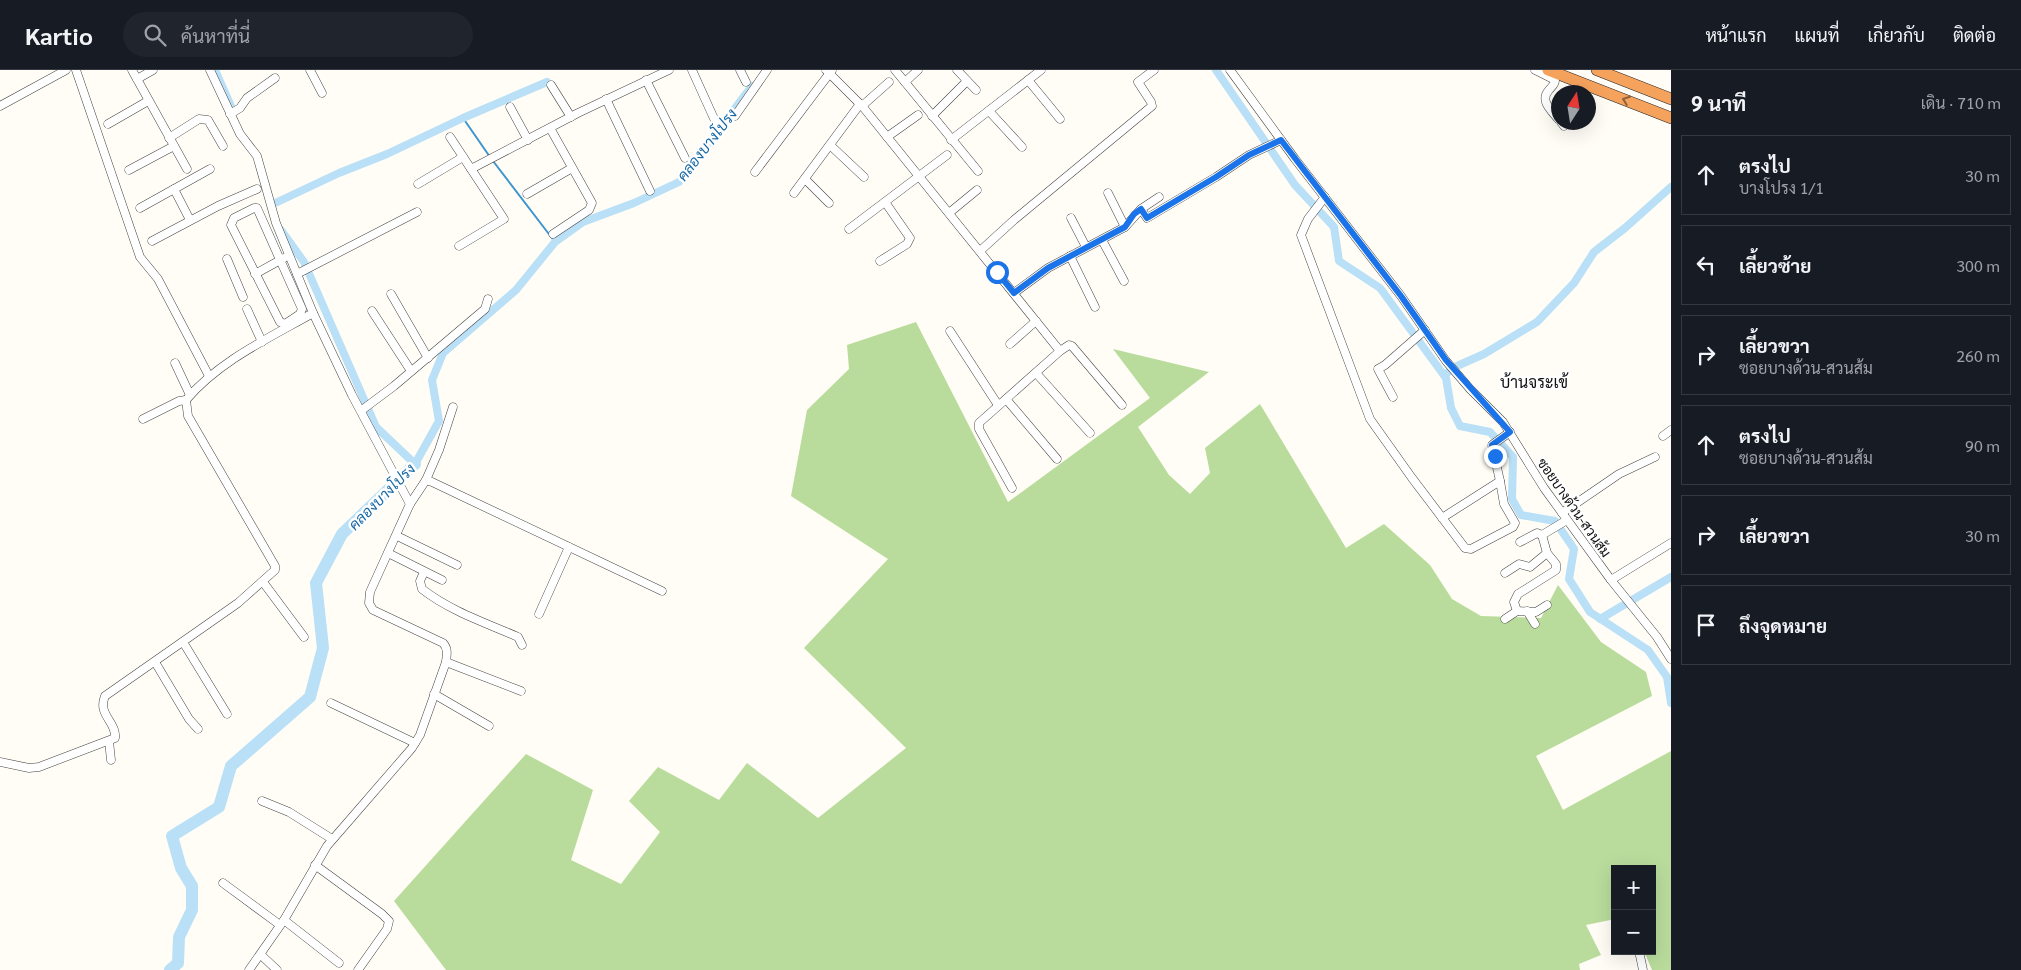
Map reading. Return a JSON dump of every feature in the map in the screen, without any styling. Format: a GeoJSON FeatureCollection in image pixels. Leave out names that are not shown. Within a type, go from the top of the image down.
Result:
{"type":"FeatureCollection","features":[{"type":"Feature","properties":{"kind":"highway"},"geometry":{"type":"LineString","coordinates":[[1548,70],[1671,118]]}},
{"type":"Feature","properties":{"kind":"highway"},"geometry":{"type":"LineString","coordinates":[[1597,70],[1671,99]]}},
{"type":"Feature","properties":{"kind":"street"},"geometry":{"type":"LineString","coordinates":[[0,106],[66,70]]}},
{"type":"Feature","properties":{"kind":"street"},"geometry":{"type":"LineString","coordinates":[[76,70],[140,257],[158,279],[209,376]]}},
{"type":"Feature","properties":{"kind":"street"},"geometry":{"type":"LineString","coordinates":[[132,70],[187,169]]}},
{"type":"Feature","properties":{"kind":"street"},"geometry":{"type":"LineString","coordinates":[[137,79],[153,70]]}},
{"type":"Feature","properties":{"kind":"street"},"geometry":{"type":"LineString","coordinates":[[210,70],[240,134],[257,156],[261,187],[289,254],[300,273],[313,313],[352,395],[366,407],[395,477],[410,504]]}},
{"type":"Feature","properties":{"kind":"street"},"geometry":{"type":"LineString","coordinates":[[310,70],[322,93]]}},
{"type":"Feature","properties":{"kind":"street"},"geometry":{"type":"LineString","coordinates":[[471,169],[571,117],[669,70]]}},
{"type":"Feature","properties":{"kind":"street"},"geometry":{"type":"LineString","coordinates":[[692,70],[716,124]]}},
{"type":"Feature","properties":{"kind":"street"},"geometry":{"type":"LineString","coordinates":[[740,70],[746,82]]}},
{"type":"Feature","properties":{"kind":"street"},"geometry":{"type":"LineString","coordinates":[[735,116],[767,70]]}},
{"type":"Feature","properties":{"kind":"street"},"geometry":{"type":"LineString","coordinates":[[895,70],[978,171]]}},
{"type":"Feature","properties":{"kind":"street"},"geometry":{"type":"LineString","coordinates":[[904,82],[918,70]]}},
{"type":"Feature","properties":{"kind":"street"},"geometry":{"type":"LineString","coordinates":[[957,70],[976,90]]}},
{"type":"Feature","properties":{"kind":"street"},"geometry":{"type":"LineString","coordinates":[[951,140],[1041,70]]}},
{"type":"Feature","properties":{"kind":"street"},"geometry":{"type":"LineString","coordinates":[[980,251],[1014,220],[1152,106],[1138,82],[1154,70]]}},
{"type":"Feature","properties":{"kind":"street"},"geometry":{"type":"LineString","coordinates":[[1230,70],[1423,332],[1386,365],[1378,369],[1393,397]]}},
{"type":"Feature","properties":{"kind":"street"},"geometry":{"type":"LineString","coordinates":[[1535,70],[1555,80],[1554,85]]}},
{"type":"Feature","properties":{"kind":"street"},"geometry":{"type":"LineString","coordinates":[[755,172],[829,71],[861,105],[1057,347]]}},
{"type":"Feature","properties":{"kind":"street"},"geometry":{"type":"LineString","coordinates":[[230,114],[240,108],[247,98],[275,78]]}},
{"type":"Feature","properties":{"kind":"street"},"geometry":{"type":"LineString","coordinates":[[646,80],[685,158]]}},
{"type":"Feature","properties":{"kind":"street"},"geometry":{"type":"LineString","coordinates":[[1028,80],[1060,119]]}},
{"type":"Feature","properties":{"kind":"street"},"geometry":{"type":"LineString","coordinates":[[932,116],[967,81]]}},
{"type":"Feature","properties":{"kind":"street"},"geometry":{"type":"LineString","coordinates":[[794,193],[861,105],[889,82]]}},
{"type":"Feature","properties":{"kind":"street"},"geometry":{"type":"LineString","coordinates":[[551,84],[571,117]]}},
{"type":"Feature","properties":{"kind":"street"},"geometry":{"type":"LineString","coordinates":[[1551,88],[1544,98],[1551,110]]}},
{"type":"Feature","properties":{"kind":"street"},"geometry":{"type":"LineString","coordinates":[[606,100],[650,191]]}},
{"type":"Feature","properties":{"kind":"street"},"geometry":{"type":"LineString","coordinates":[[108,124],[148,101]]}},
{"type":"Feature","properties":{"kind":"street"},"geometry":{"type":"LineString","coordinates":[[510,106],[528,140]]}},
{"type":"Feature","properties":{"kind":"street"},"geometry":{"type":"LineString","coordinates":[[989,111],[1022,147]]}},
{"type":"Feature","properties":{"kind":"street"},"geometry":{"type":"LineString","coordinates":[[887,137],[918,115]]}},
{"type":"Feature","properties":{"kind":"street"},"geometry":{"type":"LineString","coordinates":[[169,138],[199,119],[204,119],[208,120],[223,146]]}},
{"type":"Feature","properties":{"kind":"street"},"geometry":{"type":"LineString","coordinates":[[550,128],[592,200],[592,206],[589,210],[553,234]]}},
{"type":"Feature","properties":{"kind":"street"},"geometry":{"type":"LineString","coordinates":[[450,137],[504,219],[459,246]]}},
{"type":"Feature","properties":{"kind":"street"},"geometry":{"type":"LineString","coordinates":[[1141,209],[1147,218],[1263,148],[1281,140]]}},
{"type":"Feature","properties":{"kind":"street"},"geometry":{"type":"LineString","coordinates":[[830,145],[864,177]]}},
{"type":"Feature","properties":{"kind":"street"},"geometry":{"type":"LineString","coordinates":[[129,170],[174,146]]}},
{"type":"Feature","properties":{"kind":"street"},"geometry":{"type":"LineString","coordinates":[[849,229],[947,156]]}},
{"type":"Feature","properties":{"kind":"street"},"geometry":{"type":"LineString","coordinates":[[418,184],[463,157]]}},
{"type":"Feature","properties":{"kind":"street"},"geometry":{"type":"LineString","coordinates":[[526,194],[572,168]]}},
{"type":"Feature","properties":{"kind":"street"},"geometry":{"type":"LineString","coordinates":[[140,208],[210,169]]}},
{"type":"Feature","properties":{"kind":"street"},"geometry":{"type":"LineString","coordinates":[[804,179],[829,203]]}},
{"type":"Feature","properties":{"kind":"street"},"geometry":{"type":"LineString","coordinates":[[152,240],[261,187]]}},
{"type":"Feature","properties":{"kind":"street"},"geometry":{"type":"LineString","coordinates":[[174,189],[190,220]]}},
{"type":"Feature","properties":{"kind":"street"},"geometry":{"type":"LineString","coordinates":[[949,213],[977,190]]}},
{"type":"Feature","properties":{"kind":"street"},"geometry":{"type":"LineString","coordinates":[[1108,192],[1125,227]]}},
{"type":"Feature","properties":{"kind":"street"},"geometry":{"type":"LineString","coordinates":[[1014,293],[1041,272],[1125,227],[1134,214],[1158,197]]}},
{"type":"Feature","properties":{"kind":"street"},"geometry":{"type":"LineString","coordinates":[[1324,198],[1303,227],[1301,235],[1370,419],[1442,518],[1468,549],[1513,527],[1515,523],[1504,504],[1492,446],[1493,443],[1509,433]]}},
{"type":"Feature","properties":{"kind":"street"},"geometry":{"type":"LineString","coordinates":[[880,262],[907,244],[910,238],[885,202]]}},
{"type":"Feature","properties":{"kind":"street"},"geometry":{"type":"LineString","coordinates":[[257,208],[280,260],[302,309],[300,314],[285,324],[280,322],[255,274],[231,225],[232,221],[257,208]]}},
{"type":"Feature","properties":{"kind":"street"},"geometry":{"type":"LineString","coordinates":[[300,273],[417,212]]}},
{"type":"Feature","properties":{"kind":"street"},"geometry":{"type":"LineString","coordinates":[[1071,218],[1086,248]]}},
{"type":"Feature","properties":{"kind":"street"},"geometry":{"type":"LineString","coordinates":[[1102,240],[1124,281]]}},
{"type":"Feature","properties":{"kind":"street"},"geometry":{"type":"LineString","coordinates":[[255,274],[289,254]]}},
{"type":"Feature","properties":{"kind":"street"},"geometry":{"type":"LineString","coordinates":[[1070,256],[1095,307]]}},
{"type":"Feature","properties":{"kind":"street"},"geometry":{"type":"LineString","coordinates":[[227,259],[242,297]]}},
{"type":"Feature","properties":{"kind":"street"},"geometry":{"type":"LineString","coordinates":[[391,294],[428,358]]}},
{"type":"Feature","properties":{"kind":"street"},"geometry":{"type":"LineString","coordinates":[[366,407],[428,358],[485,309],[488,299]]}},
{"type":"Feature","properties":{"kind":"street"},"geometry":{"type":"LineString","coordinates":[[247,309],[262,342]]}},
{"type":"Feature","properties":{"kind":"street"},"geometry":{"type":"LineString","coordinates":[[372,311],[411,371]]}},
{"type":"Feature","properties":{"kind":"street"},"geometry":{"type":"LineString","coordinates":[[143,419],[179,400],[188,398],[209,376],[262,342],[313,313]]}},
{"type":"Feature","properties":{"kind":"street"},"geometry":{"type":"LineString","coordinates":[[1010,344],[1036,321]]}},
{"type":"Feature","properties":{"kind":"street"},"geometry":{"type":"LineString","coordinates":[[950,331],[998,406]]}},
{"type":"Feature","properties":{"kind":"street","name":"ซอยบางด้วน-สวนส้ม"},"geometry":{"type":"LineString","coordinates":[[1423,332],[1456,374],[1503,422],[1564,518],[1611,580],[1658,637],[1671,659]]}},
{"type":"Feature","properties":{"kind":"street"},"geometry":{"type":"LineString","coordinates":[[1012,488],[978,426],[979,423],[1036,372],[1057,347],[1072,346],[1122,405]]}},
{"type":"Feature","properties":{"kind":"street"},"geometry":{"type":"LineString","coordinates":[[0,762],[29,768],[39,767],[109,742],[115,738],[116,735],[103,708],[105,696],[207,626],[263,582],[275,570],[188,416],[188,398],[175,363]]}},
{"type":"Feature","properties":{"kind":"street"},"geometry":{"type":"LineString","coordinates":[[1036,372],[1090,433]]}},
{"type":"Feature","properties":{"kind":"street"},"geometry":{"type":"LineString","coordinates":[[1006,399],[1057,459]]}},
{"type":"Feature","properties":{"kind":"street"},"geometry":{"type":"LineString","coordinates":[[249,970],[282,922],[329,843],[415,744],[420,735],[446,662],[446,646],[373,610],[369,602],[370,592],[410,504],[426,480],[439,450],[453,407]]}},
{"type":"Feature","properties":{"kind":"street"},"geometry":{"type":"LineString","coordinates":[[1664,436],[1671,430]]}},
{"type":"Feature","properties":{"kind":"street"},"geometry":{"type":"LineString","coordinates":[[1520,542],[1537,533],[1542,535],[1551,531],[1564,518],[1619,474],[1655,457]]}},
{"type":"Feature","properties":{"kind":"street"},"geometry":{"type":"LineString","coordinates":[[426,480],[662,591]]}},
{"type":"Feature","properties":{"kind":"street"},"geometry":{"type":"LineString","coordinates":[[1442,518],[1500,481]]}},
{"type":"Feature","properties":{"kind":"street"},"geometry":{"type":"LineString","coordinates":[[1517,611],[1514,602],[1518,594],[1556,570],[1556,564],[1547,552],[1542,535]]}},
{"type":"Feature","properties":{"kind":"street"},"geometry":{"type":"LineString","coordinates":[[397,536],[457,565]]}},
{"type":"Feature","properties":{"kind":"street"},"geometry":{"type":"LineString","coordinates":[[1611,580],[1671,543]]}},
{"type":"Feature","properties":{"kind":"street"},"geometry":{"type":"LineString","coordinates":[[539,614],[569,547]]}},
{"type":"Feature","properties":{"kind":"street"},"geometry":{"type":"LineString","coordinates":[[1505,573],[1519,564],[1530,567],[1547,552]]}},
{"type":"Feature","properties":{"kind":"street"},"geometry":{"type":"LineString","coordinates":[[388,553],[442,580]]}},
{"type":"Feature","properties":{"kind":"street"},"geometry":{"type":"LineString","coordinates":[[424,572],[420,582],[422,589],[432,598],[487,625],[518,637],[522,645]]}},
{"type":"Feature","properties":{"kind":"street"},"geometry":{"type":"LineString","coordinates":[[263,582],[304,637]]}},
{"type":"Feature","properties":{"kind":"street"},"geometry":{"type":"LineString","coordinates":[[1505,620],[1517,611],[1536,612],[1547,605]]}},
{"type":"Feature","properties":{"kind":"street"},"geometry":{"type":"LineString","coordinates":[[1527,611],[1535,624]]}},
{"type":"Feature","properties":{"kind":"street"},"geometry":{"type":"LineString","coordinates":[[183,642],[226,714]]}},
{"type":"Feature","properties":{"kind":"street"},"geometry":{"type":"LineString","coordinates":[[155,662],[189,719],[198,729]]}},
{"type":"Feature","properties":{"kind":"street"},"geometry":{"type":"LineString","coordinates":[[446,662],[521,691]]}},
{"type":"Feature","properties":{"kind":"street"},"geometry":{"type":"LineString","coordinates":[[434,694],[489,726]]}},
{"type":"Feature","properties":{"kind":"street"},"geometry":{"type":"LineString","coordinates":[[331,703],[415,744]]}},
{"type":"Feature","properties":{"kind":"street"},"geometry":{"type":"LineString","coordinates":[[109,742],[112,760]]}},
{"type":"Feature","properties":{"kind":"street"},"geometry":{"type":"LineString","coordinates":[[262,801],[289,812],[329,843]]}},
{"type":"Feature","properties":{"kind":"street"},"geometry":{"type":"LineString","coordinates":[[315,865],[389,921],[387,929],[358,970]]}},
{"type":"Feature","properties":{"kind":"street"},"geometry":{"type":"LineString","coordinates":[[223,883],[339,963]]}},
{"type":"Feature","properties":{"kind":"street"},"geometry":{"type":"LineString","coordinates":[[261,955],[277,970]]}},
{"type":"Feature","properties":{"kind":"street"},"geometry":{"type":"LineString","coordinates":[[1640,955],[1644,970]]}},
{"type":"Feature","properties":{"kind":"green space"},"geometry":{"type":"Polygon","coordinates":[[[916,322],[1008,502],[1150,398],[1113,349],[1209,372],[1138,427],[1169,475],[1190,494],[1210,473],[1205,448],[1260,404],[1346,548],[1384,524],[1430,565],[1452,599],[1481,616],[1541,618],[1558,585],[1601,642],[1646,672],[1652,696],[1536,756],[1563,810],[1671,751],[1671,970],[1652,970],[1646,955],[1656,955],[1656,865],[1611,865],[1611,920],[1586,925],[1601,955],[1579,964],[1580,970],[446,970],[394,901],[526,754],[593,790],[571,860],[621,884],[660,832],[629,801],[658,767],[719,800],[747,763],[818,818],[906,748],[804,648],[888,559],[791,496],[807,410],[849,369],[847,345],[916,322]]]}},
{"type":"Feature","properties":{"kind":"waterway"},"geometry":{"type":"LineString","coordinates":[[215,70],[231,106]]}},
{"type":"Feature","properties":{"kind":"waterway"},"geometry":{"type":"LineString","coordinates":[[1216,70],[1295,185],[1334,227],[1339,261],[1380,288],[1446,378],[1451,408],[1460,426],[1490,432],[1513,457],[1512,499],[1521,515],[1555,521],[1574,549],[1569,579],[1590,612],[1648,650],[1667,677],[1671,703]]}},
{"type":"Feature","properties":{"kind":"waterway"},"geometry":{"type":"LineString","coordinates":[[271,205],[339,173],[387,154],[463,118],[547,82]]}},
{"type":"Feature","properties":{"kind":"waterway","name":"คลองบางโปรง"},"geometry":{"type":"LineString","coordinates":[[281,230],[304,262],[376,427],[415,464],[439,421],[432,380],[443,353],[516,290],[555,242],[583,222],[634,203],[679,182],[752,86]]}},
{"type":"Feature","properties":{"kind":"waterway"},"geometry":{"type":"LineString","coordinates":[[463,118],[490,157]]}},
{"type":"Feature","properties":{"kind":"waterway"},"geometry":{"type":"LineString","coordinates":[[493,161],[555,242]]}},
{"type":"Feature","properties":{"kind":"waterway"},"geometry":{"type":"LineString","coordinates":[[1444,375],[1457,366],[1484,354],[1537,322],[1574,283],[1594,252],[1625,228],[1671,187]]}},
{"type":"Feature","properties":{"kind":"waterway","name":"คลองบางโปรง"},"geometry":{"type":"LineString","coordinates":[[170,970],[178,963],[179,937],[192,910],[192,886],[181,868],[172,836],[219,807],[231,766],[310,697],[323,648],[316,583],[342,534],[415,464]]}},
{"type":"Feature","properties":{"kind":"waterway"},"geometry":{"type":"LineString","coordinates":[[1600,619],[1671,577]]}},
{"type":"Feature","properties":{"kind":"district","name":"บ้านจระเข้"},"geometry":{"type":"Point","coordinates":[1534,381]}},
{"type":"Feature","properties":{"kind":"route"},"geometry":{"type":"LineString","coordinates":[[997,272],[1014,293],[1041,272],[1125,227],[1134,214],[1141,209],[1147,218],[1249,155],[1281,140],[1370,254],[1456,374],[1503,422],[1510,432],[1493,443],[1495,456]]}}]}
